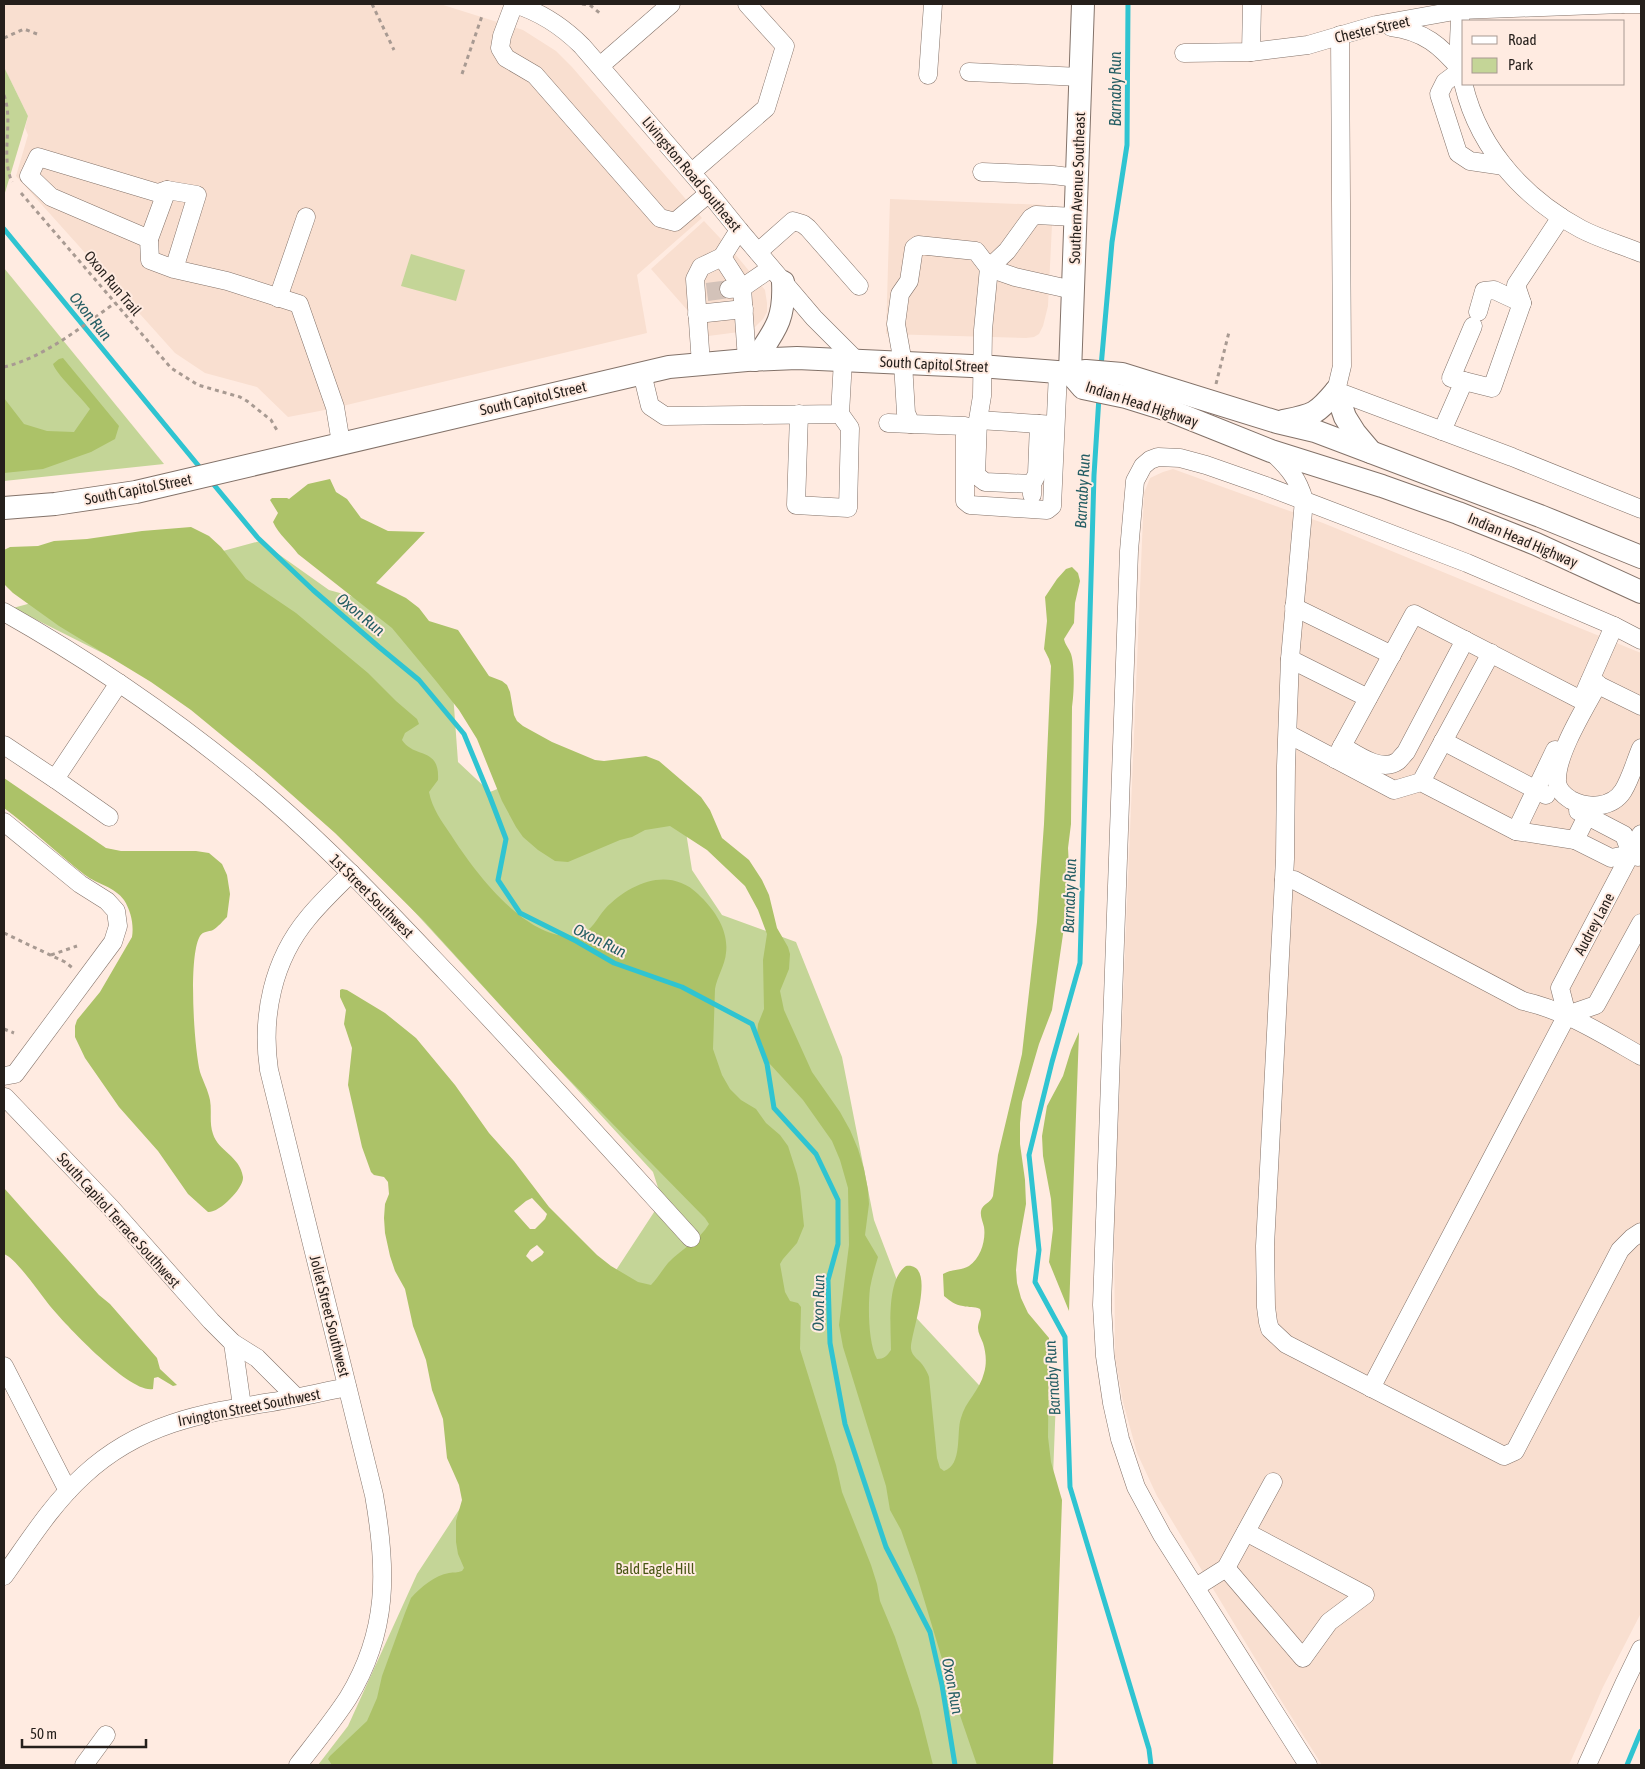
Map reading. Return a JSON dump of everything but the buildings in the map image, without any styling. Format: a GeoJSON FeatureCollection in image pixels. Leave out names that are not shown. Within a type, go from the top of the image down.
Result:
{"type":"FeatureCollection","features":[{"type":"Feature","properties":{"kind":"main road","name":"Southern Avenue Southeast"},"geometry":{"type":"LineString","coordinates":[[1074,376],[1073,290],[1084,4]]}},
{"type":"Feature","properties":{"kind":"main road"},"geometry":{"type":"LineString","coordinates":[[751,360],[774,331],[782,312],[784,297],[777,275]]}},
{"type":"Feature","properties":{"kind":"main road","name":"South Capitol Street"},"geometry":{"type":"LineString","coordinates":[[4,508],[109,497],[165,486],[670,367],[797,358],[982,367],[1074,376]]}},
{"type":"Feature","properties":{"kind":"main road","name":"Indian Head Highway"},"geometry":{"type":"LineString","coordinates":[[1074,376],[1122,374],[1315,432],[1531,512],[1641,558]]}},
{"type":"Feature","properties":{"kind":"main road","name":"Indian Head Highway"},"geometry":{"type":"LineString","coordinates":[[1074,376],[1126,397],[1171,411],[1271,452],[1382,486],[1458,513],[1536,544],[1641,592]]}},
{"type":"Feature","properties":{"kind":"main road"},"geometry":{"type":"LineString","coordinates":[[1277,422],[1310,415],[1323,407],[1336,391]]}},
{"type":"Feature","properties":{"kind":"main road"},"geometry":{"type":"LineString","coordinates":[[1336,391],[1345,417],[1355,433],[1371,452]]}},
{"type":"Feature","properties":{"kind":"street","name":"Livingston Road Southeast"},"geometry":{"type":"LineString","coordinates":[[514,4],[538,13],[571,35],[710,192],[739,230],[850,360]]}},
{"type":"Feature","properties":{"kind":"street"},"geometry":{"type":"LineString","coordinates":[[514,4],[502,36],[500,48],[506,58],[535,75],[660,218],[675,222],[710,192]]}},
{"type":"Feature","properties":{"kind":"street"},"geometry":{"type":"LineString","coordinates":[[692,172],[766,108],[785,46],[747,4]]}},
{"type":"Feature","properties":{"kind":"street"},"geometry":{"type":"LineString","coordinates":[[928,75],[933,4]]}},
{"type":"Feature","properties":{"kind":"street"},"geometry":{"type":"LineString","coordinates":[[1251,52],[1252,4]]}},
{"type":"Feature","properties":{"kind":"street","name":"Chester Street"},"geometry":{"type":"LineString","coordinates":[[1184,53],[1251,52],[1308,44],[1376,25],[1460,7],[1641,4]]}},
{"type":"Feature","properties":{"kind":"street"},"geometry":{"type":"LineString","coordinates":[[1460,7],[1459,51],[1462,75]]}},
{"type":"Feature","properties":{"kind":"street"},"geometry":{"type":"LineString","coordinates":[[600,66],[665,9]]}},
{"type":"Feature","properties":{"kind":"street"},"geometry":{"type":"LineString","coordinates":[[1376,25],[1407,28],[1428,38],[1445,51],[1461,70]]}},
{"type":"Feature","properties":{"kind":"street"},"geometry":{"type":"LineString","coordinates":[[1340,35],[1342,366],[1336,391],[1512,457],[1641,509]]}},
{"type":"Feature","properties":{"kind":"street"},"geometry":{"type":"LineString","coordinates":[[1461,70],[1445,82],[1439,94],[1458,153],[1470,161],[1504,166]]}},
{"type":"Feature","properties":{"kind":"street"},"geometry":{"type":"LineString","coordinates":[[969,72],[1081,77]]}},
{"type":"Feature","properties":{"kind":"street"},"geometry":{"type":"LineString","coordinates":[[1464,85],[1473,113],[1493,151],[1513,176],[1545,207],[1584,230],[1641,253]]}},
{"type":"Feature","properties":{"kind":"street"},"geometry":{"type":"LineString","coordinates":[[149,239],[51,197],[29,176],[38,157],[158,193],[167,190],[197,195],[174,269]]}},
{"type":"Feature","properties":{"kind":"street"},"geometry":{"type":"LineString","coordinates":[[982,172],[1077,178]]}},
{"type":"Feature","properties":{"kind":"street"},"geometry":{"type":"LineString","coordinates":[[167,190],[149,239],[150,260],[174,269],[226,281],[299,304],[335,407],[342,444]]}},
{"type":"Feature","properties":{"kind":"street"},"geometry":{"type":"LineString","coordinates":[[1032,484],[986,482],[976,475],[978,420],[982,396],[983,330],[989,268],[1007,251],[1030,218],[1036,215],[1076,217]]}},
{"type":"Feature","properties":{"kind":"street"},"geometry":{"type":"LineString","coordinates":[[278,298],[306,217]]}},
{"type":"Feature","properties":{"kind":"street"},"geometry":{"type":"LineString","coordinates":[[1457,380],[1492,388],[1522,303],[1516,285],[1560,217]]}},
{"type":"Feature","properties":{"kind":"street"},"geometry":{"type":"LineString","coordinates":[[758,252],[793,221],[799,222],[808,228],[859,286]]}},
{"type":"Feature","properties":{"kind":"street"},"geometry":{"type":"LineString","coordinates":[[701,364],[698,314],[701,292],[695,279],[701,267],[722,257],[739,230]]}},
{"type":"Feature","properties":{"kind":"street"},"geometry":{"type":"LineString","coordinates":[[911,424],[906,413],[904,363],[896,324],[900,294],[909,281],[914,248],[918,245],[976,252],[989,268],[1015,277],[1073,290]]}},
{"type":"Feature","properties":{"kind":"street"},"geometry":{"type":"LineString","coordinates":[[722,257],[744,309],[751,360]]}},
{"type":"Feature","properties":{"kind":"street"},"geometry":{"type":"LineString","coordinates":[[736,288],[777,275]]}},
{"type":"Feature","properties":{"kind":"street"},"geometry":{"type":"LineString","coordinates":[[1442,431],[1484,291],[1494,290],[1522,303]]}},
{"type":"Feature","properties":{"kind":"street"},"geometry":{"type":"LineString","coordinates":[[698,314],[744,309]]}},
{"type":"Feature","properties":{"kind":"street"},"geometry":{"type":"LineString","coordinates":[[799,414],[796,506],[848,508],[850,428],[840,414],[850,360]]}},
{"type":"Feature","properties":{"kind":"street"},"geometry":{"type":"LineString","coordinates":[[642,373],[650,406],[665,416],[840,414]]}},
{"type":"Feature","properties":{"kind":"street"},"geometry":{"type":"LineString","coordinates":[[1032,509],[1032,484],[1037,474],[1047,425],[1074,376]]}},
{"type":"Feature","properties":{"kind":"street"},"geometry":{"type":"LineString","coordinates":[[978,420],[1047,425]]}},
{"type":"Feature","properties":{"kind":"street"},"geometry":{"type":"LineString","coordinates":[[888,424],[965,426],[965,501],[970,505],[1047,510],[1052,506],[1047,425]]}},
{"type":"Feature","properties":{"kind":"street"},"geometry":{"type":"LineString","coordinates":[[1271,452],[1292,473],[1300,485],[1304,500],[1290,659],[1284,880],[1266,1246],[1266,1307],[1270,1329],[1286,1344],[1504,1456],[1515,1451],[1620,1250],[1641,1232]]}},
{"type":"Feature","properties":{"kind":"street"},"geometry":{"type":"LineString","coordinates":[[1308,1765],[1162,1534],[1136,1486],[1120,1439],[1105,1356],[1102,1304],[1129,551],[1135,481],[1143,466],[1150,460],[1158,457],[1180,458],[1206,465],[1468,562],[1614,626],[1641,640]]}},
{"type":"Feature","properties":{"kind":"street"},"geometry":{"type":"LineString","coordinates":[[1294,607],[1392,654]]}},
{"type":"Feature","properties":{"kind":"street","name":"1st Street Southwest"},"geometry":{"type":"LineString","coordinates":[[4,612],[119,683],[198,739],[298,823],[351,873],[493,1021],[691,1238]]}},
{"type":"Feature","properties":{"kind":"street"},"geometry":{"type":"LineString","coordinates":[[1339,753],[1414,614],[1581,700]]}},
{"type":"Feature","properties":{"kind":"street"},"geometry":{"type":"LineString","coordinates":[[1614,626],[1594,682],[1559,760],[1556,781],[1560,792],[1576,802],[1591,807],[1612,801],[1622,792],[1641,748]]}},
{"type":"Feature","properties":{"kind":"street"},"geometry":{"type":"LineString","coordinates":[[1288,734],[1339,753],[1379,764],[1389,765],[1398,761],[1406,752],[1465,640]]}},
{"type":"Feature","properties":{"kind":"street"},"geometry":{"type":"LineString","coordinates":[[1421,782],[1491,653]]}},
{"type":"Feature","properties":{"kind":"street"},"geometry":{"type":"LineString","coordinates":[[1290,659],[1368,698]]}},
{"type":"Feature","properties":{"kind":"street"},"geometry":{"type":"LineString","coordinates":[[1516,831],[1581,700],[1594,682]]}},
{"type":"Feature","properties":{"kind":"street"},"geometry":{"type":"LineString","coordinates":[[1594,682],[1641,706]]}},
{"type":"Feature","properties":{"kind":"street"},"geometry":{"type":"LineString","coordinates":[[55,779],[119,683]]}},
{"type":"Feature","properties":{"kind":"street"},"geometry":{"type":"LineString","coordinates":[[1339,753],[1394,790],[1421,782],[1516,831],[1575,840],[1611,858],[1636,856],[1624,835],[1443,741]]}},
{"type":"Feature","properties":{"kind":"street"},"geometry":{"type":"LineString","coordinates":[[4,745],[109,817]]}},
{"type":"Feature","properties":{"kind":"street"},"geometry":{"type":"LineString","coordinates":[[1575,840],[1587,816]]}},
{"type":"Feature","properties":{"kind":"street"},"geometry":{"type":"LineString","coordinates":[[4,822],[80,884],[107,901],[116,911],[118,926],[113,942],[15,1074],[4,1076]]}},
{"type":"Feature","properties":{"kind":"street","name":"Audrey Lane"},"geometry":{"type":"LineString","coordinates":[[1567,1016],[1560,988],[1636,856],[1641,834]]}},
{"type":"Feature","properties":{"kind":"street","name":"Joliet Street Southwest"},"geometry":{"type":"LineString","coordinates":[[298,1765],[347,1698],[360,1674],[378,1623],[383,1574],[381,1538],[376,1504],[269,1070],[266,1035],[272,988],[288,949],[309,916],[351,873]]}},
{"type":"Feature","properties":{"kind":"street"},"geometry":{"type":"LineString","coordinates":[[1284,880],[1294,880],[1523,1001],[1538,1004],[1567,1016],[1641,1056]]}},
{"type":"Feature","properties":{"kind":"street"},"geometry":{"type":"LineString","coordinates":[[1371,1388],[1567,1016],[1596,1006],[1635,947],[1641,923]]}},
{"type":"Feature","properties":{"kind":"street","name":"South Capitol Terrace Southwest"},"geometry":{"type":"LineString","coordinates":[[4,1097],[111,1208],[233,1344],[257,1358],[296,1398]]}},
{"type":"Feature","properties":{"kind":"street"},"geometry":{"type":"LineString","coordinates":[[233,1344],[242,1406]]}},
{"type":"Feature","properties":{"kind":"street"},"geometry":{"type":"LineString","coordinates":[[4,1366],[68,1490]]}},
{"type":"Feature","properties":{"kind":"street","name":"Irvington Street Southwest"},"geometry":{"type":"LineString","coordinates":[[4,1576],[68,1490],[107,1455],[124,1444],[151,1430],[189,1417],[347,1387]]}},
{"type":"Feature","properties":{"kind":"street"},"geometry":{"type":"LineString","coordinates":[[1196,1587],[1226,1568],[1273,1482]]}},
{"type":"Feature","properties":{"kind":"street"},"geometry":{"type":"LineString","coordinates":[[1226,1568],[1303,1658],[1329,1622],[1365,1595],[1246,1532]]}},
{"type":"Feature","properties":{"kind":"street"},"geometry":{"type":"LineString","coordinates":[[1587,1765],[1641,1649]]}},
{"type":"Feature","properties":{"kind":"street"},"geometry":{"type":"LineString","coordinates":[[84,1765],[106,1735]]}},
{"type":"Feature","properties":{"kind":"path"},"geometry":{"type":"LineString","coordinates":[[372,4],[394,50]]}},
{"type":"Feature","properties":{"kind":"path"},"geometry":{"type":"LineString","coordinates":[[582,4],[590,5],[602,15]]}},
{"type":"Feature","properties":{"kind":"path"},"geometry":{"type":"LineString","coordinates":[[462,74],[482,16]]}},
{"type":"Feature","properties":{"kind":"path"},"geometry":{"type":"LineString","coordinates":[[4,38],[24,29],[37,34]]}},
{"type":"Feature","properties":{"kind":"path","name":"Oxon Run Trail"},"geometry":{"type":"LineString","coordinates":[[4,95],[8,108],[6,132],[9,174],[12,181],[171,368],[198,385],[240,397],[247,401],[271,420],[278,432]]}},
{"type":"Feature","properties":{"kind":"path"},"geometry":{"type":"LineString","coordinates":[[4,368],[32,358],[115,303]]}},
{"type":"Feature","properties":{"kind":"path"},"geometry":{"type":"LineString","coordinates":[[1214,389],[1229,332]]}},
{"type":"Feature","properties":{"kind":"path"},"geometry":{"type":"LineString","coordinates":[[4,932],[65,962],[86,978]]}},
{"type":"Feature","properties":{"kind":"path"},"geometry":{"type":"LineString","coordinates":[[51,955],[77,946]]}},
{"type":"Feature","properties":{"kind":"path"},"geometry":{"type":"LineString","coordinates":[[4,1029],[14,1034]]}},
{"type":"Feature","properties":{"kind":"shaded area"},"geometry":{"type":"Polygon","coordinates":[[[4,4],[440,4],[523,30],[556,51],[572,67],[702,218],[637,275],[647,333],[330,409],[288,417],[257,387],[205,373],[175,353],[16,176],[28,135],[25,128],[28,116],[4,67],[4,4]]]}},
{"type":"Feature","properties":{"kind":"shaded area"},"geometry":{"type":"Polygon","coordinates":[[[890,199],[1046,205],[1047,209],[1053,205],[1048,306],[1039,334],[1026,338],[886,334],[890,199]]]}},
{"type":"Feature","properties":{"kind":"shaded area"},"geometry":{"type":"Polygon","coordinates":[[[704,221],[765,290],[767,312],[755,327],[739,332],[693,338],[689,312],[651,269],[704,221]]]}},
{"type":"Feature","properties":{"kind":"shaded area"},"geometry":{"type":"Polygon","coordinates":[[[1173,469],[1323,523],[1641,653],[1641,1613],[1603,1687],[1569,1765],[1322,1765],[1157,1496],[1137,1453],[1123,1402],[1115,1356],[1114,1218],[1144,493],[1150,478],[1173,469]]]}},
{"type":"Feature","properties":{"kind":"green space"},"geometry":{"type":"Polygon","coordinates":[[[4,67],[28,116],[4,196],[4,67]]]}},
{"type":"Feature","properties":{"kind":"green space"},"geometry":{"type":"Polygon","coordinates":[[[411,254],[465,270],[456,301],[401,286],[411,254]]]}},
{"type":"Feature","properties":{"kind":"green space"},"geometry":{"type":"Polygon","coordinates":[[[4,268],[164,464],[4,481],[4,268]]]}},
{"type":"Feature","properties":{"kind":"green space"},"geometry":{"type":"Polygon","coordinates":[[[63,358],[119,426],[115,439],[91,452],[43,469],[4,473],[4,398],[24,424],[47,431],[74,432],[90,409],[55,368],[53,364],[63,358]]]}},
{"type":"Feature","properties":{"kind":"green space"},"geometry":{"type":"Polygon","coordinates":[[[330,479],[336,492],[347,499],[361,518],[388,531],[425,532],[376,583],[406,598],[419,608],[429,621],[458,630],[489,676],[507,685],[517,721],[552,742],[595,760],[604,761],[646,756],[659,761],[701,797],[710,810],[722,838],[749,860],[762,880],[769,895],[777,928],[790,954],[789,969],[780,991],[784,1010],[812,1072],[850,1130],[864,1169],[869,1204],[865,1235],[878,1257],[870,1288],[869,1304],[870,1334],[877,1359],[885,1357],[891,1350],[890,1317],[895,1282],[906,1266],[916,1268],[920,1276],[922,1287],[911,1349],[929,1377],[937,1458],[940,1468],[944,1471],[950,1468],[954,1462],[958,1448],[961,1418],[982,1379],[986,1362],[984,1347],[978,1330],[980,1309],[958,1305],[944,1296],[943,1274],[969,1266],[980,1254],[984,1232],[981,1211],[993,1196],[998,1155],[1022,1054],[1037,922],[1044,824],[1051,666],[1044,649],[1047,621],[1045,597],[1066,569],[1072,567],[1078,573],[1080,581],[1075,603],[1074,623],[1064,639],[1071,654],[1074,673],[1071,824],[1068,848],[1070,886],[1052,1010],[1039,1044],[1022,1102],[1020,1144],[1026,1204],[1016,1270],[1021,1298],[1028,1313],[1049,1338],[1048,1437],[1051,1462],[1062,1500],[1053,1765],[977,1765],[952,1692],[917,1576],[901,1530],[890,1510],[886,1486],[843,1347],[839,1325],[849,1245],[848,1188],[840,1160],[832,1141],[803,1100],[769,1063],[763,1053],[757,1034],[758,1024],[764,1009],[763,960],[767,934],[758,910],[745,886],[707,850],[670,826],[645,830],[568,862],[555,861],[523,837],[502,801],[477,739],[459,710],[436,681],[392,628],[298,554],[275,527],[273,522],[278,513],[270,500],[272,498],[289,499],[308,484],[330,479]]]}},
{"type":"Feature","properties":{"kind":"green space","name":"Bald Eagle Hill"},"geometry":{"type":"Polygon","coordinates":[[[191,527],[209,536],[221,547],[246,579],[296,613],[368,673],[417,719],[419,724],[405,733],[402,740],[407,746],[431,757],[435,762],[438,769],[438,780],[429,792],[432,804],[461,850],[488,885],[523,918],[541,929],[560,935],[579,935],[591,927],[605,909],[626,892],[650,881],[662,880],[675,881],[687,886],[698,894],[715,913],[723,928],[726,944],[723,966],[715,989],[713,1049],[722,1075],[730,1089],[741,1100],[756,1109],[766,1123],[780,1135],[788,1146],[797,1174],[804,1226],[797,1243],[780,1264],[785,1292],[790,1301],[798,1303],[801,1307],[800,1349],[836,1465],[842,1492],[871,1565],[880,1601],[895,1637],[919,1709],[933,1765],[332,1765],[328,1759],[367,1721],[377,1698],[382,1676],[411,1598],[433,1579],[444,1574],[462,1571],[464,1568],[458,1554],[456,1542],[456,1521],[462,1500],[459,1485],[447,1458],[443,1419],[432,1390],[426,1360],[413,1326],[405,1289],[395,1271],[390,1256],[384,1218],[385,1204],[389,1194],[388,1182],[384,1177],[374,1175],[371,1172],[362,1147],[348,1085],[352,1048],[344,1024],[346,1010],[340,997],[340,990],[347,990],[385,1013],[416,1038],[455,1085],[489,1133],[514,1161],[549,1207],[597,1255],[611,1266],[638,1282],[651,1285],[668,1263],[695,1240],[709,1224],[553,1063],[424,921],[335,833],[265,771],[191,710],[151,682],[59,626],[13,593],[4,584],[4,550],[10,547],[38,546],[54,541],[87,539],[142,531],[191,527]],[[532,1198],[514,1211],[530,1229],[535,1229],[545,1219],[547,1214],[532,1198]],[[537,1245],[526,1256],[532,1262],[544,1252],[537,1245]]]}},
{"type":"Feature","properties":{"kind":"green space","name":"Bald Eagle Hill"},"geometry":{"type":"Polygon","coordinates":[[[260,541],[329,590],[419,615],[452,679],[458,762],[490,792],[558,764],[682,807],[692,870],[722,915],[796,942],[842,1057],[874,1220],[908,1309],[1005,1413],[1056,1398],[1042,1765],[318,1765],[348,1726],[417,1574],[662,1200],[653,1172],[301,788],[176,690],[13,608],[260,541]]]}},
{"type":"Feature","properties":{"kind":"green space"},"geometry":{"type":"Polygon","coordinates":[[[4,778],[106,848],[121,851],[196,851],[209,853],[222,864],[227,875],[230,894],[227,917],[215,929],[201,934],[196,947],[193,981],[194,1024],[200,1072],[210,1100],[213,1134],[219,1145],[238,1164],[243,1177],[240,1187],[230,1199],[213,1211],[208,1212],[188,1194],[158,1151],[119,1107],[85,1058],[75,1037],[77,1020],[100,992],[132,937],[132,923],[126,904],[116,892],[85,875],[4,808],[4,778]]]}},
{"type":"Feature","properties":{"kind":"green space"},"geometry":{"type":"Polygon","coordinates":[[[1079,1032],[1069,1311],[1049,1262],[1053,1229],[1051,1199],[1043,1156],[1042,1136],[1047,1106],[1063,1076],[1079,1032]]]}},
{"type":"Feature","properties":{"kind":"green space"},"geometry":{"type":"Polygon","coordinates":[[[4,1188],[99,1295],[110,1304],[157,1358],[160,1369],[177,1385],[173,1386],[158,1377],[154,1378],[153,1389],[143,1388],[114,1370],[69,1327],[15,1262],[4,1254],[4,1188]]]}},
{"type":"Feature","properties":{"kind":"waterway","name":"Barnaby Run"},"geometry":{"type":"LineString","coordinates":[[1101,367],[1112,242],[1127,145],[1128,4]]}},
{"type":"Feature","properties":{"kind":"waterway","name":"Oxon Run"},"geometry":{"type":"LineString","coordinates":[[4,229],[202,470]]}},
{"type":"Feature","properties":{"kind":"waterway","name":"Barnaby Run"},"geometry":{"type":"LineString","coordinates":[[1099,397],[1094,475],[1080,963],[1052,1062],[1029,1155],[1039,1250],[1035,1282],[1065,1337],[1070,1487],[1149,1749],[1151,1765]]}},
{"type":"Feature","properties":{"kind":"waterway","name":"Oxon Run"},"geometry":{"type":"LineString","coordinates":[[210,480],[258,538],[313,590],[419,680],[464,734],[506,839],[498,880],[520,913],[576,941],[614,963],[682,987],[752,1024],[767,1064],[774,1108],[816,1154],[838,1200],[838,1244],[828,1280],[830,1343],[845,1424],[886,1547],[930,1632],[942,1685],[955,1765]]}},
{"type":"Feature","properties":{"kind":"waterway"},"geometry":{"type":"LineString","coordinates":[[1627,1765],[1641,1731]]}},
{"type":"Feature","properties":{"kind":"tunnel"},"geometry":{"type":"LineString","coordinates":[[707,292],[729,289]]}}]}
